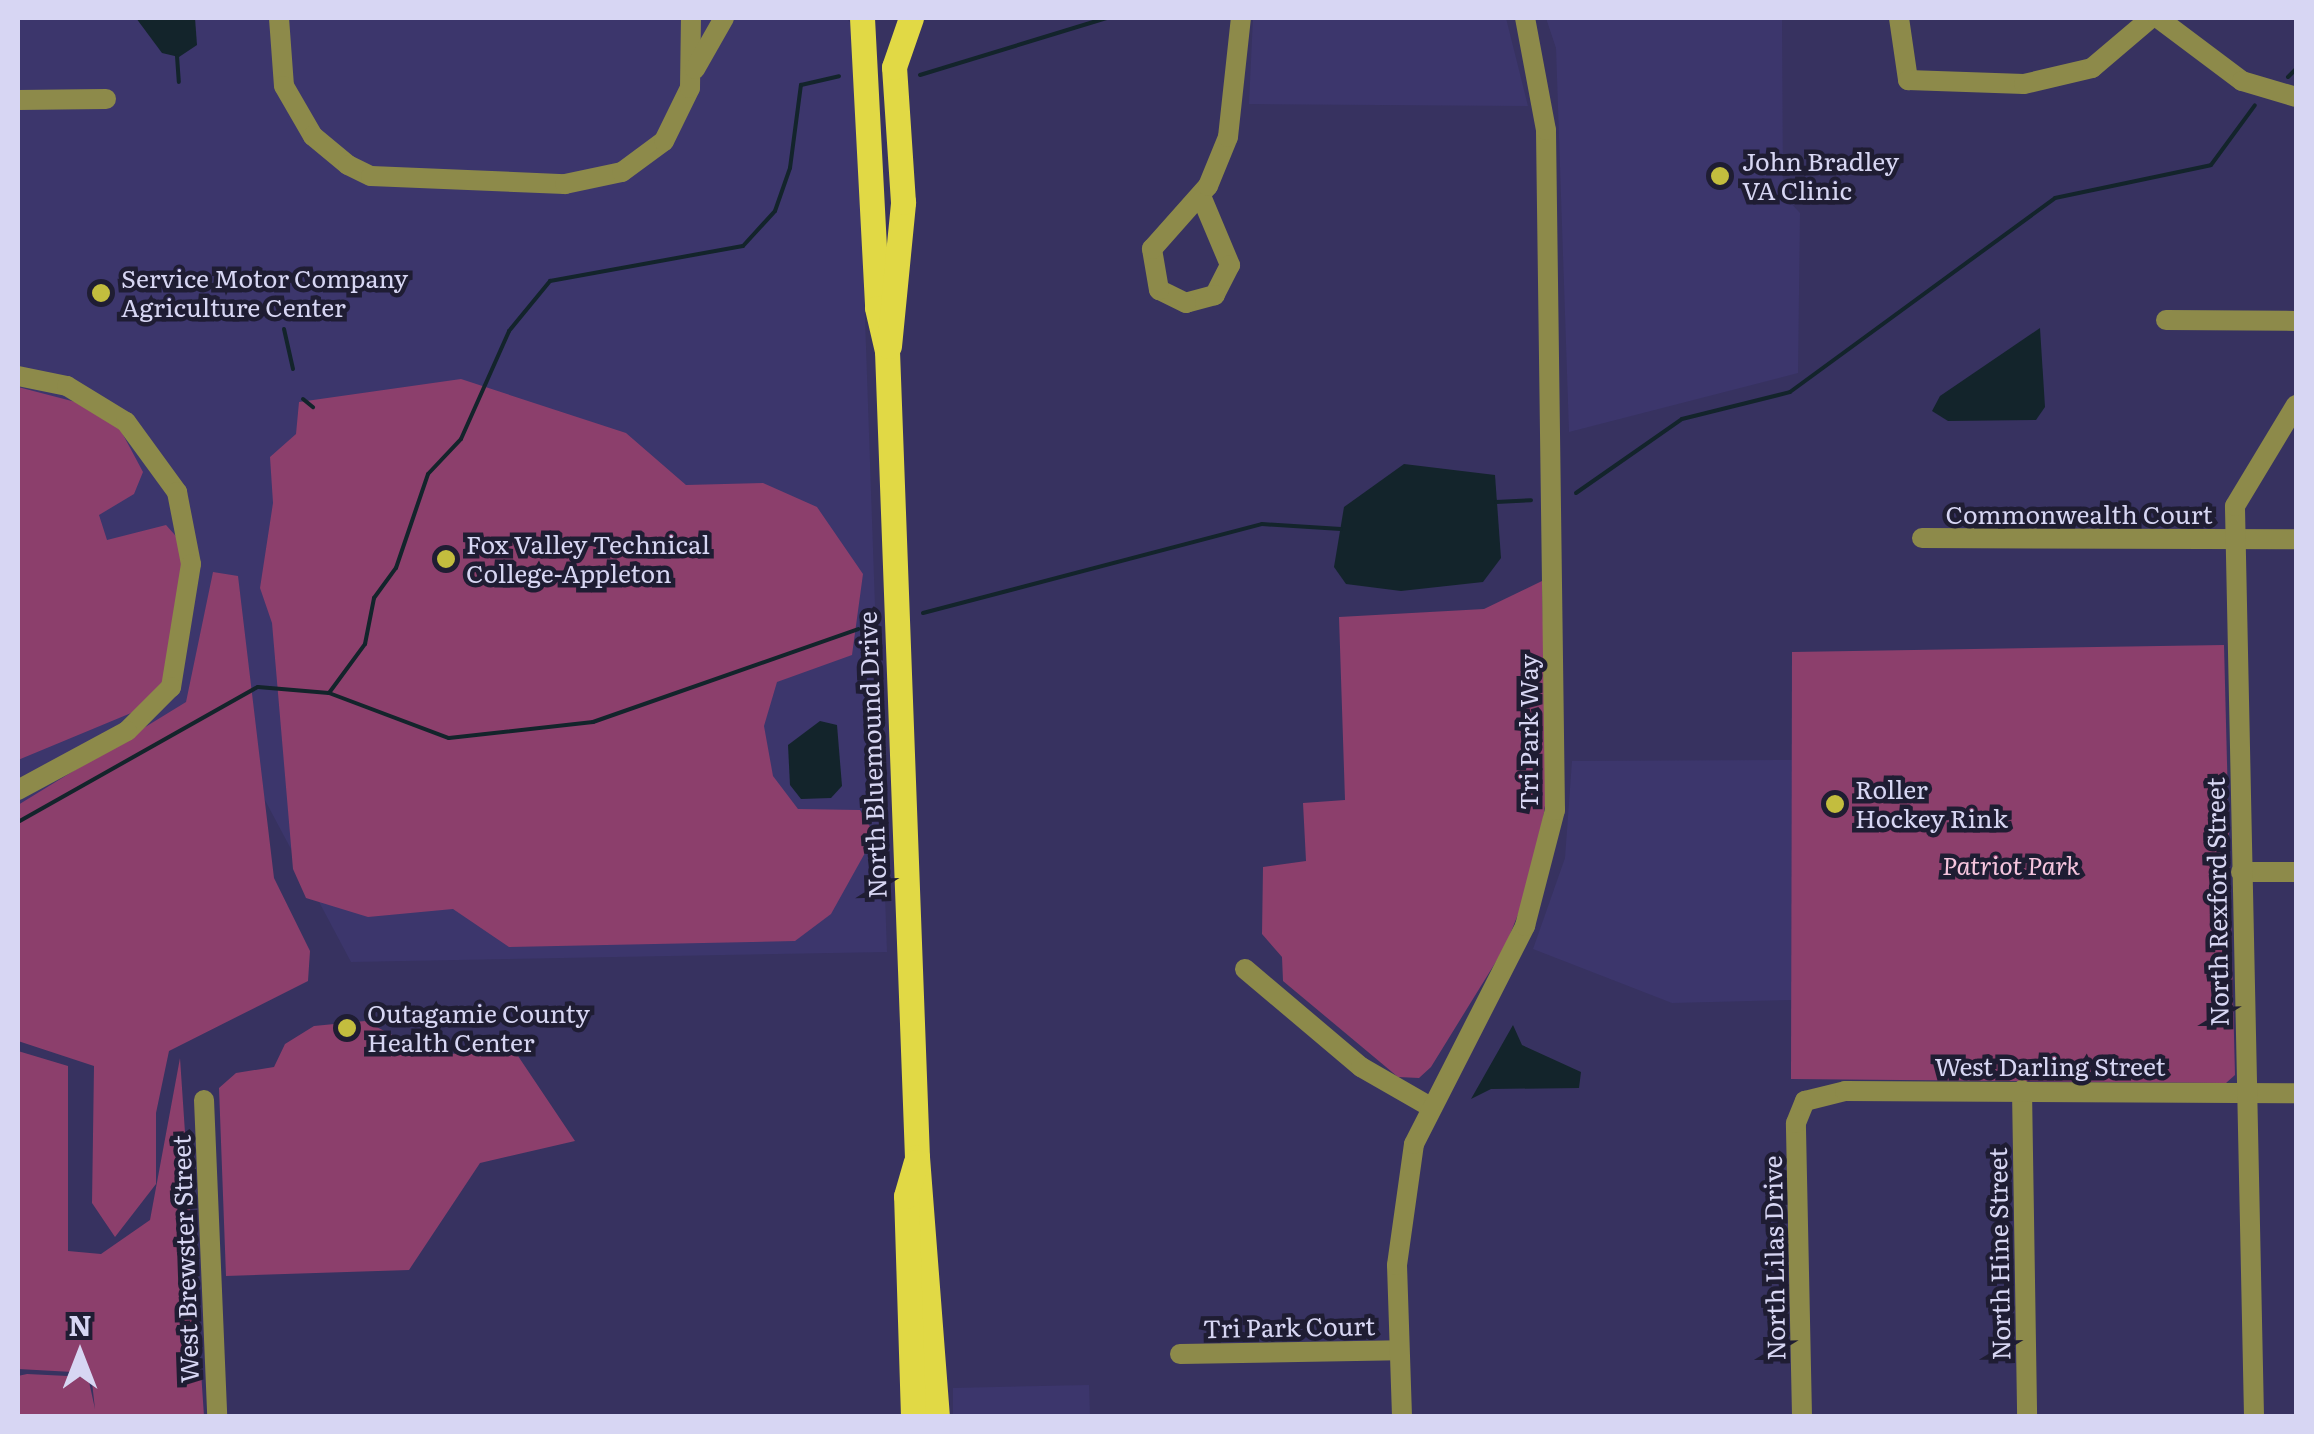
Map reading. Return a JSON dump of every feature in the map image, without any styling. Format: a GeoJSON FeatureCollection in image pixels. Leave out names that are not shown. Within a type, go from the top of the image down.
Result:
{"type":"FeatureCollection","features":[{"type":"Feature","properties":{"kind":"main road","name":"North Bluemound Drive"},"geometry":{"type":"LineString","coordinates":[[862,18],[877,308],[888,351]]}},
{"type":"Feature","properties":{"kind":"main road","name":"North Bluemound Drive"},"geometry":{"type":"LineString","coordinates":[[911,18],[894,67],[904,202],[888,351],[917,1157],[937,1416]]}},
{"type":"Feature","properties":{"kind":"main road","name":"North Bluemound Drive"},"geometry":{"type":"LineString","coordinates":[[913,1416],[906,1196],[917,1157]]}},
{"type":"Feature","properties":{"kind":"street"},"geometry":{"type":"LineString","coordinates":[[279,18],[279,68],[295,109],[333,156],[370,176],[609,177],[664,141],[692,75],[724,18]]}},
{"type":"Feature","properties":{"kind":"street"},"geometry":{"type":"LineString","coordinates":[[691,18],[692,75]]}},
{"type":"Feature","properties":{"kind":"street"},"geometry":{"type":"LineString","coordinates":[[1201,196],[1230,265],[1215,295],[1186,304],[1158,290],[1150,260],[1201,196],[1239,85],[1240,18]]}},
{"type":"Feature","properties":{"kind":"street","name":"Tri Park Way"},"geometry":{"type":"LineString","coordinates":[[1402,1416],[1402,1201],[1427,1105],[1525,926],[1554,810],[1546,130],[1525,18]]}},
{"type":"Feature","properties":{"kind":"street"},"geometry":{"type":"LineString","coordinates":[[1899,18],[1905,76],[2058,80],[2110,58],[2155,18],[2242,81],[2296,97]]}},
{"type":"Feature","properties":{"kind":"street"},"geometry":{"type":"LineString","coordinates":[[18,100],[106,99]]}},
{"type":"Feature","properties":{"kind":"street"},"geometry":{"type":"LineString","coordinates":[[2166,320],[2296,321]]}},
{"type":"Feature","properties":{"kind":"street"},"geometry":{"type":"LineString","coordinates":[[18,376],[67,386],[126,422],[177,492],[191,580],[182,657],[159,702],[127,731],[18,790]]}},
{"type":"Feature","properties":{"kind":"street","name":"North Rexford Street"},"geometry":{"type":"LineString","coordinates":[[2254,1416],[2235,539],[2238,492],[2296,406]]}},
{"type":"Feature","properties":{"kind":"street","name":"Commonwealth Court"},"geometry":{"type":"LineString","coordinates":[[1922,538],[2296,539]]}},
{"type":"Feature","properties":{"kind":"street"},"geometry":{"type":"LineString","coordinates":[[2241,872],[2296,872]]}},
{"type":"Feature","properties":{"kind":"street"},"geometry":{"type":"LineString","coordinates":[[1244,970],[1362,1067],[1427,1105]]}},
{"type":"Feature","properties":{"kind":"street","name":"North Hine Street"},"geometry":{"type":"LineString","coordinates":[[2022,1090],[2027,1416]]}},
{"type":"Feature","properties":{"kind":"street","name":"West Darling Street"},"geometry":{"type":"LineString","coordinates":[[1805,1101],[1846,1091],[2296,1093]]}},
{"type":"Feature","properties":{"kind":"street","name":"West Brewster Street"},"geometry":{"type":"LineString","coordinates":[[204,1100],[217,1416]]}},
{"type":"Feature","properties":{"kind":"street","name":"North Lilas Drive"},"geometry":{"type":"LineString","coordinates":[[1802,1416],[1796,1123],[1805,1101]]}},
{"type":"Feature","properties":{"kind":"street","name":"Tri Park Court"},"geometry":{"type":"LineString","coordinates":[[1180,1354],[1399,1350]]}},
{"type":"Feature","properties":{"kind":"shaded area","name":"Fox Valley Technical College-Appleton"},"geometry":{"type":"Polygon","coordinates":[[[18,18],[847,18],[855,30],[887,952],[351,962],[215,706],[18,822],[18,18]]]}},
{"type":"Feature","properties":{"kind":"shaded area"},"geometry":{"type":"Polygon","coordinates":[[[1253,18],[1506,18],[1528,106],[1249,104],[1253,18]]]}},
{"type":"Feature","properties":{"kind":"shaded area"},"geometry":{"type":"Polygon","coordinates":[[[1546,18],[1782,18],[1783,195],[1800,213],[1798,373],[1569,432],[1556,48],[1546,18]]]}},
{"type":"Feature","properties":{"kind":"shaded area"},"geometry":{"type":"Polygon","coordinates":[[[1792,760],[1791,1000],[1672,1003],[1533,949],[1565,858],[1572,761],[1792,760]]]}},
{"type":"Feature","properties":{"kind":"shaded area"},"geometry":{"type":"Polygon","coordinates":[[[1089,1385],[1090,1416],[953,1416],[953,1388],[1089,1385]]]}},
{"type":"Feature","properties":{"kind":"green space"},"geometry":{"type":"Polygon","coordinates":[[[461,379],[626,433],[686,485],[763,483],[817,507],[863,574],[852,655],[777,682],[764,726],[773,776],[798,809],[860,810],[875,835],[831,914],[795,941],[509,947],[453,909],[368,917],[306,898],[293,869],[272,623],[260,588],[273,503],[270,457],[296,434],[299,402],[461,379]]]}},
{"type":"Feature","properties":{"kind":"green space"},"geometry":{"type":"Polygon","coordinates":[[[18,387],[91,406],[120,429],[143,472],[134,494],[99,515],[107,540],[166,525],[183,544],[185,568],[168,674],[148,706],[18,760],[18,387]]]}},
{"type":"Feature","properties":{"kind":"green space"},"geometry":{"type":"Polygon","coordinates":[[[213,572],[238,576],[274,878],[310,951],[308,981],[169,1051],[156,1113],[156,1184],[115,1237],[92,1203],[94,1066],[18,1041],[18,805],[186,702],[213,572]]]}},
{"type":"Feature","properties":{"kind":"green space"},"geometry":{"type":"Polygon","coordinates":[[[1542,581],[1547,791],[1536,869],[1505,947],[1431,1067],[1419,1078],[1398,1077],[1283,981],[1282,957],[1262,934],[1263,867],[1306,861],[1303,803],[1345,800],[1339,617],[1484,609],[1542,581]]]}},
{"type":"Feature","properties":{"kind":"green space","name":"Patriot Park"},"geometry":{"type":"Polygon","coordinates":[[[2224,645],[2235,1075],[2226,1083],[1791,1079],[1792,652],[2224,645]]]}},
{"type":"Feature","properties":{"kind":"green space"},"geometry":{"type":"Polygon","coordinates":[[[365,1021],[429,1054],[516,1053],[575,1141],[480,1163],[409,1270],[226,1276],[219,1088],[236,1073],[274,1067],[285,1044],[314,1026],[365,1021]]]}},
{"type":"Feature","properties":{"kind":"green space"},"geometry":{"type":"Polygon","coordinates":[[[18,1051],[68,1066],[68,1251],[101,1254],[150,1220],[180,1058],[204,1416],[18,1416],[18,1376],[27,1374],[88,1377],[95,1409],[91,1373],[18,1369],[18,1051]]]}},
{"type":"Feature","properties":{"kind":"water"},"geometry":{"type":"Polygon","coordinates":[[[136,18],[195,18],[197,45],[179,57],[162,53],[136,18]]]}},
{"type":"Feature","properties":{"kind":"water"},"geometry":{"type":"Polygon","coordinates":[[[2040,328],[2045,407],[2036,420],[1948,421],[1932,411],[1940,396],[2040,328]]]}},
{"type":"Feature","properties":{"kind":"water"},"geometry":{"type":"Polygon","coordinates":[[[1404,464],[1495,475],[1501,558],[1483,582],[1401,591],[1346,584],[1334,567],[1344,507],[1404,464]]]}},
{"type":"Feature","properties":{"kind":"water"},"geometry":{"type":"Polygon","coordinates":[[[820,721],[837,725],[842,786],[831,798],[801,799],[790,785],[788,745],[820,721]]]}},
{"type":"Feature","properties":{"kind":"water"},"geometry":{"type":"Polygon","coordinates":[[[1513,1025],[1522,1045],[1581,1072],[1579,1088],[1491,1089],[1471,1099],[1513,1025]]]}},
{"type":"Feature","properties":{"kind":"waterway"},"geometry":{"type":"LineString","coordinates":[[920,75],[1107,18]]}},
{"type":"Feature","properties":{"kind":"waterway"},"geometry":{"type":"LineString","coordinates":[[177,56],[179,82]]}},
{"type":"Feature","properties":{"kind":"waterway"},"geometry":{"type":"LineString","coordinates":[[2288,77],[2296,69]]}},
{"type":"Feature","properties":{"kind":"waterway"},"geometry":{"type":"LineString","coordinates":[[329,693],[365,644],[374,598],[396,568],[428,474],[461,439],[509,331],[550,281],[743,246],[775,211],[790,168],[801,85],[839,76]]}},
{"type":"Feature","properties":{"kind":"waterway"},"geometry":{"type":"LineString","coordinates":[[1576,493],[1682,419],[1790,392],[2055,198],[2211,165],[2255,105]]}},
{"type":"Feature","properties":{"kind":"waterway"},"geometry":{"type":"LineString","coordinates":[[284,329],[293,369]]}},
{"type":"Feature","properties":{"kind":"waterway"},"geometry":{"type":"LineString","coordinates":[[303,399],[313,407]]}},
{"type":"Feature","properties":{"kind":"waterway"},"geometry":{"type":"LineString","coordinates":[[1496,502],[1531,500]]}},
{"type":"Feature","properties":{"kind":"waterway"},"geometry":{"type":"LineString","coordinates":[[923,613],[1262,524],[1341,529]]}},
{"type":"Feature","properties":{"kind":"waterway"},"geometry":{"type":"LineString","coordinates":[[18,822],[258,687],[329,693],[449,738],[593,722],[858,629]]}},
{"type":"Feature","properties":{"kind":"place","name":"John Bradley VA Clinic"},"geometry":{"type":"Point","coordinates":[1720,176]}},
{"type":"Feature","properties":{"kind":"place","name":"Service Motor Company Agriculture Center"},"geometry":{"type":"Point","coordinates":[101,293]}},
{"type":"Feature","properties":{"kind":"place","name":"Fox Valley Technical College-Appleton"},"geometry":{"type":"Point","coordinates":[446,559]}},
{"type":"Feature","properties":{"kind":"place","name":"Roller Hockey Rink"},"geometry":{"type":"Point","coordinates":[1835,804]}},
{"type":"Feature","properties":{"kind":"place","name":"Outagamie County Health Center"},"geometry":{"type":"Point","coordinates":[347,1028]}}]}
